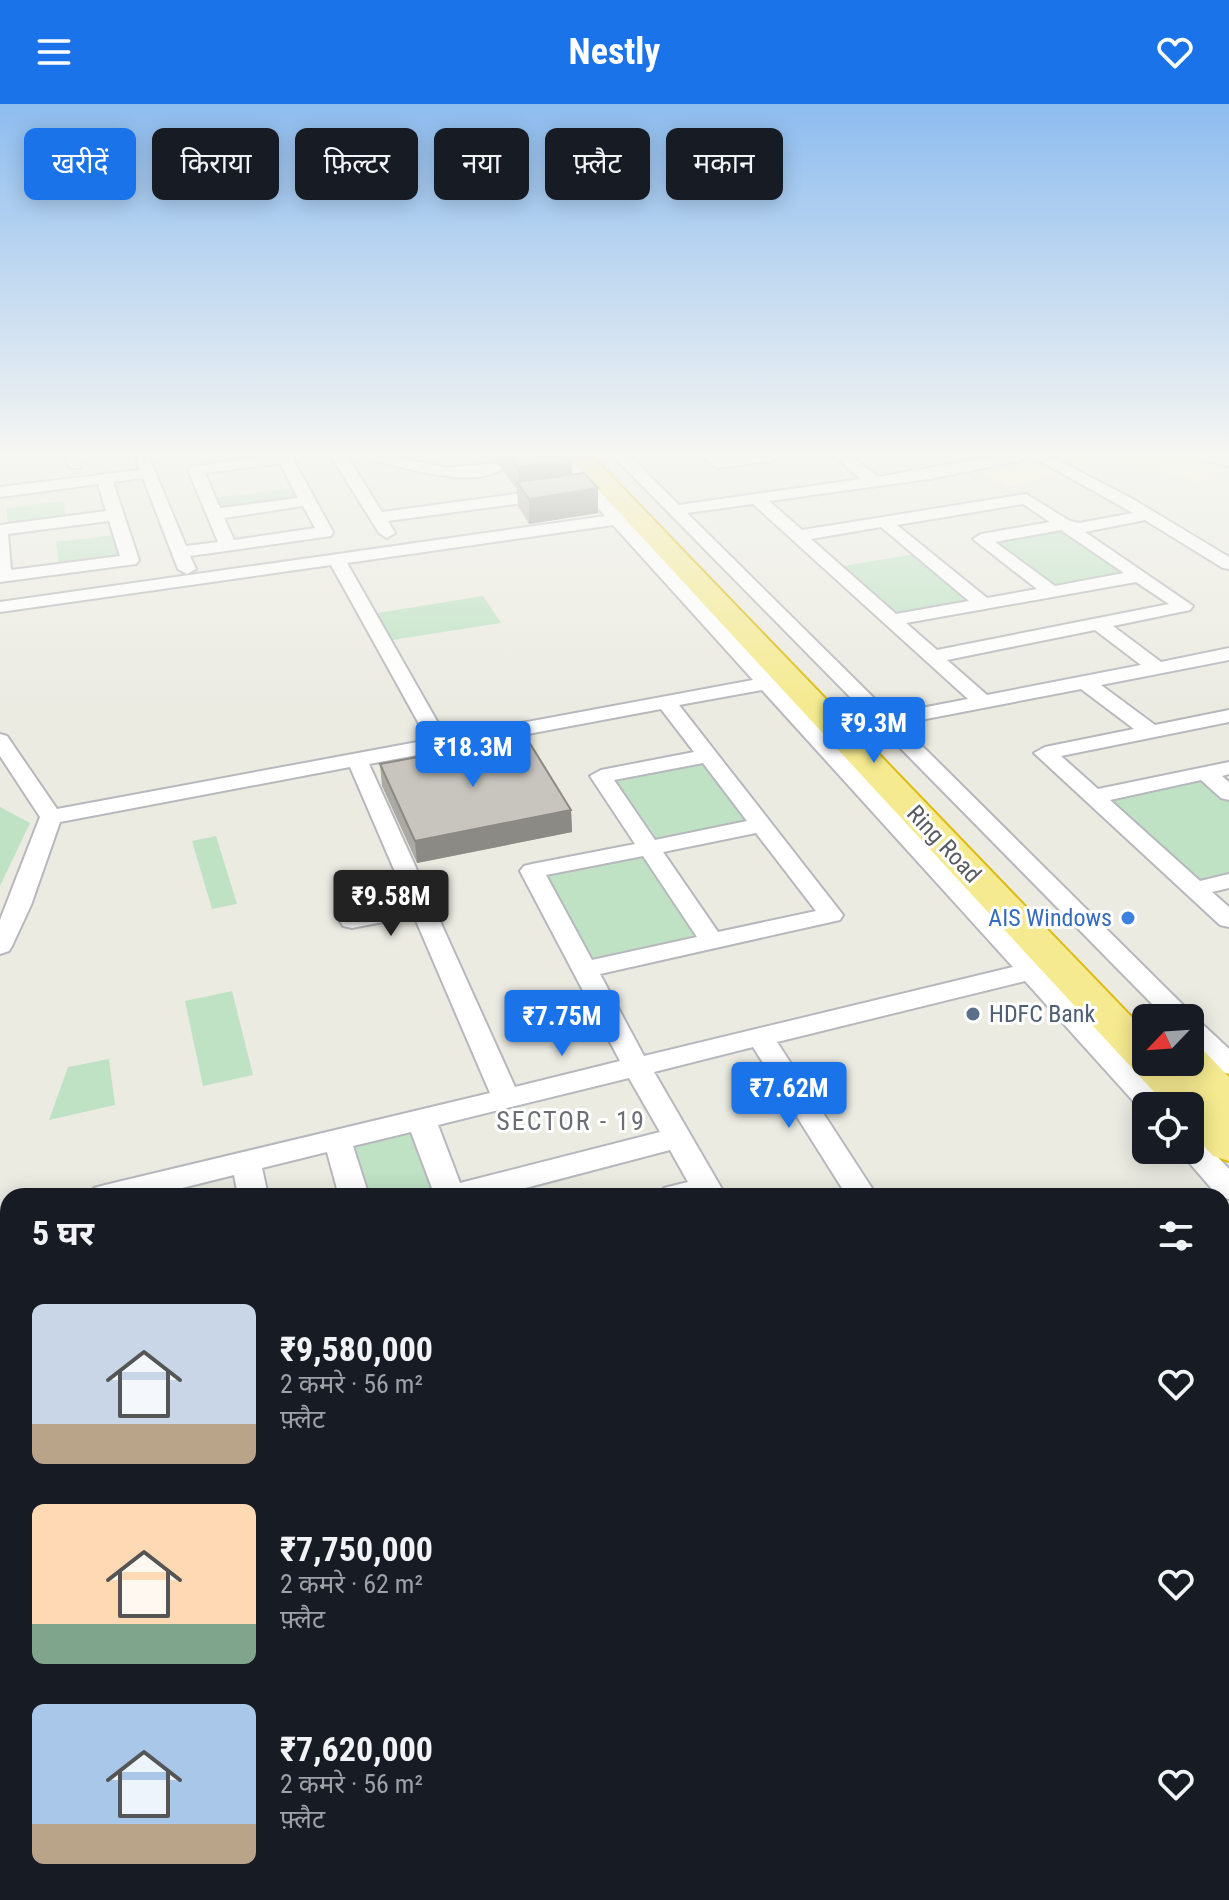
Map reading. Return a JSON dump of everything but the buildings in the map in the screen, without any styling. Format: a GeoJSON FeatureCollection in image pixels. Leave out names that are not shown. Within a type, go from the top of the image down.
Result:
{"type":"FeatureCollection","features":[{"type":"Feature","properties":{"kind":"highway","name":"Ring Road"},"geometry":{"type":"LineString","coordinates":[[669,540],[1133,1004]]}},
{"type":"Feature","properties":{"kind":"highway","name":"Ring Road"},"geometry":{"type":"LineString","coordinates":[[671,540],[1132,1042]]}},
{"type":"Feature","properties":{"kind":"highway"},"geometry":{"type":"LineString","coordinates":[[1164,1076],[1229,1145]]}},
{"type":"Feature","properties":{"kind":"street"},"geometry":{"type":"LineString","coordinates":[[0,540],[1,569],[49,556],[83,540]]}},
{"type":"Feature","properties":{"kind":"street"},"geometry":{"type":"LineString","coordinates":[[49,556],[130,560],[123,540]]}},
{"type":"Feature","properties":{"kind":"street"},"geometry":{"type":"LineString","coordinates":[[175,540],[191,579]]}},
{"type":"Feature","properties":{"kind":"street"},"geometry":{"type":"LineString","coordinates":[[226,540],[228,545]]}},
{"type":"Feature","properties":{"kind":"street"},"geometry":{"type":"LineString","coordinates":[[180,552],[272,540]]}},
{"type":"Feature","properties":{"kind":"street"},"geometry":{"type":"LineString","coordinates":[[391,540],[397,550]]}},
{"type":"Feature","properties":{"kind":"street"},"geometry":{"type":"LineString","coordinates":[[0,607],[470,540]]}},
{"type":"Feature","properties":{"kind":"street"},"geometry":{"type":"LineString","coordinates":[[637,540],[1141,1092]]}},
{"type":"Feature","properties":{"kind":"street"},"geometry":{"type":"LineString","coordinates":[[706,540],[1167,1004]]}},
{"type":"Feature","properties":{"kind":"street"},"geometry":{"type":"LineString","coordinates":[[802,540],[983,702]]}},
{"type":"Feature","properties":{"kind":"street"},"geometry":{"type":"LineString","coordinates":[[906,540],[984,604]]}},
{"type":"Feature","properties":{"kind":"street"},"geometry":{"type":"LineString","coordinates":[[982,540],[1051,591]]}},
{"type":"Feature","properties":{"kind":"street"},"geometry":{"type":"LineString","coordinates":[[933,657],[1184,606],[1086,540]]}},
{"type":"Feature","properties":{"kind":"street"},"geometry":{"type":"LineString","coordinates":[[1189,540],[1229,564]]}},
{"type":"Feature","properties":{"kind":"street"},"geometry":{"type":"LineString","coordinates":[[336,559],[440,744]]}},
{"type":"Feature","properties":{"kind":"street"},"geometry":{"type":"LineString","coordinates":[[892,620],[1139,576]]}},
{"type":"Feature","properties":{"kind":"street"},"geometry":{"type":"LineString","coordinates":[[1098,623],[1157,668]]}},
{"type":"Feature","properties":{"kind":"street"},"geometry":{"type":"LineString","coordinates":[[885,721],[1229,654]]}},
{"type":"Feature","properties":{"kind":"street"},"geometry":{"type":"LineString","coordinates":[[1085,682],[1151,732]]}},
{"type":"Feature","properties":{"kind":"street"},"geometry":{"type":"LineString","coordinates":[[51,817],[767,683]]}},
{"type":"Feature","properties":{"kind":"street"},"geometry":{"type":"LineString","coordinates":[[585,969],[831,915],[666,702]]}},
{"type":"Feature","properties":{"kind":"street"},"geometry":{"type":"LineString","coordinates":[[1229,716],[1045,753],[1229,920]]}},
{"type":"Feature","properties":{"kind":"street"},"geometry":{"type":"LineString","coordinates":[[0,740],[51,817]]}},
{"type":"Feature","properties":{"kind":"street"},"geometry":{"type":"LineString","coordinates":[[708,756],[601,776],[712,941]]}},
{"type":"Feature","properties":{"kind":"street"},"geometry":{"type":"LineString","coordinates":[[357,760],[506,1098]]}},
{"type":"Feature","properties":{"kind":"street"},"geometry":{"type":"LineString","coordinates":[[1093,797],[1229,768]]}},
{"type":"Feature","properties":{"kind":"street"},"geometry":{"type":"LineString","coordinates":[[1205,773],[1229,793]]}},
{"type":"Feature","properties":{"kind":"street"},"geometry":{"type":"LineString","coordinates":[[0,946],[19,905],[51,817]]}},
{"type":"Feature","properties":{"kind":"street"},"geometry":{"type":"LineString","coordinates":[[707,1188],[637,1067],[532,871],[762,825]]}},
{"type":"Feature","properties":{"kind":"street"},"geometry":{"type":"LineString","coordinates":[[1195,889],[1229,881]]}},
{"type":"Feature","properties":{"kind":"street"},"geometry":{"type":"LineString","coordinates":[[352,921],[421,907]]}},
{"type":"Feature","properties":{"kind":"street"},"geometry":{"type":"LineString","coordinates":[[138,1188],[1031,971]]}},
{"type":"Feature","properties":{"kind":"street"},"geometry":{"type":"LineString","coordinates":[[760,1037],[857,1188]]}},
{"type":"Feature","properties":{"kind":"street"},"geometry":{"type":"LineString","coordinates":[[1204,1047],[1221,1071]]}},
{"type":"Feature","properties":{"kind":"street"},"geometry":{"type":"LineString","coordinates":[[421,1119],[449,1188]]}},
{"type":"Feature","properties":{"kind":"street"},"geometry":{"type":"LineString","coordinates":[[533,1186],[678,1138]]}},
{"type":"Feature","properties":{"kind":"street"},"geometry":{"type":"LineString","coordinates":[[337,1139],[352,1188]]}},
{"type":"Feature","properties":{"kind":"street"},"geometry":{"type":"LineString","coordinates":[[1204,1160],[1229,1188]]}},
{"type":"Feature","properties":{"kind":"street"},"geometry":{"type":"LineString","coordinates":[[246,1162],[251,1188]]}},
{"type":"Feature","properties":{"kind":"green space"},"geometry":{"type":"Polygon","coordinates":[[[117,540],[120,559],[59,567],[56,542],[117,540]]]}},
{"type":"Feature","properties":{"kind":"green space"},"geometry":{"type":"Polygon","coordinates":[[[1078,540],[1128,575],[1054,588],[990,541],[1078,540]]]}},
{"type":"Feature","properties":{"kind":"green space"},"geometry":{"type":"Polygon","coordinates":[[[916,554],[974,602],[896,615],[842,566],[916,554]]]}},
{"type":"Feature","properties":{"kind":"green space"},"geometry":{"type":"Polygon","coordinates":[[[483,596],[501,623],[392,640],[377,613],[483,596]]]}},
{"type":"Feature","properties":{"kind":"green space"},"geometry":{"type":"Polygon","coordinates":[[[702,763],[749,821],[658,840],[616,780],[702,763]]]}},
{"type":"Feature","properties":{"kind":"green space"},"geometry":{"type":"Polygon","coordinates":[[[1201,779],[1229,802],[1229,873],[1193,881],[1103,800],[1201,779]]]}},
{"type":"Feature","properties":{"kind":"green space"},"geometry":{"type":"Polygon","coordinates":[[[0,807],[30,823],[0,886],[0,807]]]}},
{"type":"Feature","properties":{"kind":"green space"},"geometry":{"type":"Polygon","coordinates":[[[216,836],[237,904],[212,909],[192,841],[216,836]]]}},
{"type":"Feature","properties":{"kind":"green space"},"geometry":{"type":"Polygon","coordinates":[[[644,857],[695,937],[591,959],[546,876],[644,857]]]}},
{"type":"Feature","properties":{"kind":"green space"},"geometry":{"type":"Polygon","coordinates":[[[232,991],[253,1075],[203,1086],[185,1001],[232,991]]]}},
{"type":"Feature","properties":{"kind":"green space"},"geometry":{"type":"Polygon","coordinates":[[[109,1059],[115,1105],[49,1120],[68,1067],[109,1059]]]}},
{"type":"Feature","properties":{"kind":"green space"},"geometry":{"type":"Polygon","coordinates":[[[418,1132],[440,1188],[363,1188],[350,1147],[418,1132]]]}},
{"type":"Feature","properties":{"kind":"place","name":"AIS Windows"},"geometry":{"type":"Point","coordinates":[1128,918]}},
{"type":"Feature","properties":{"kind":"place","name":"HDFC Bank"},"geometry":{"type":"Point","coordinates":[973,1014]}},
{"type":"Feature","properties":{"kind":"district","name":"SECTOR - 19"},"geometry":{"type":"Point","coordinates":[571,1121]}}]}
